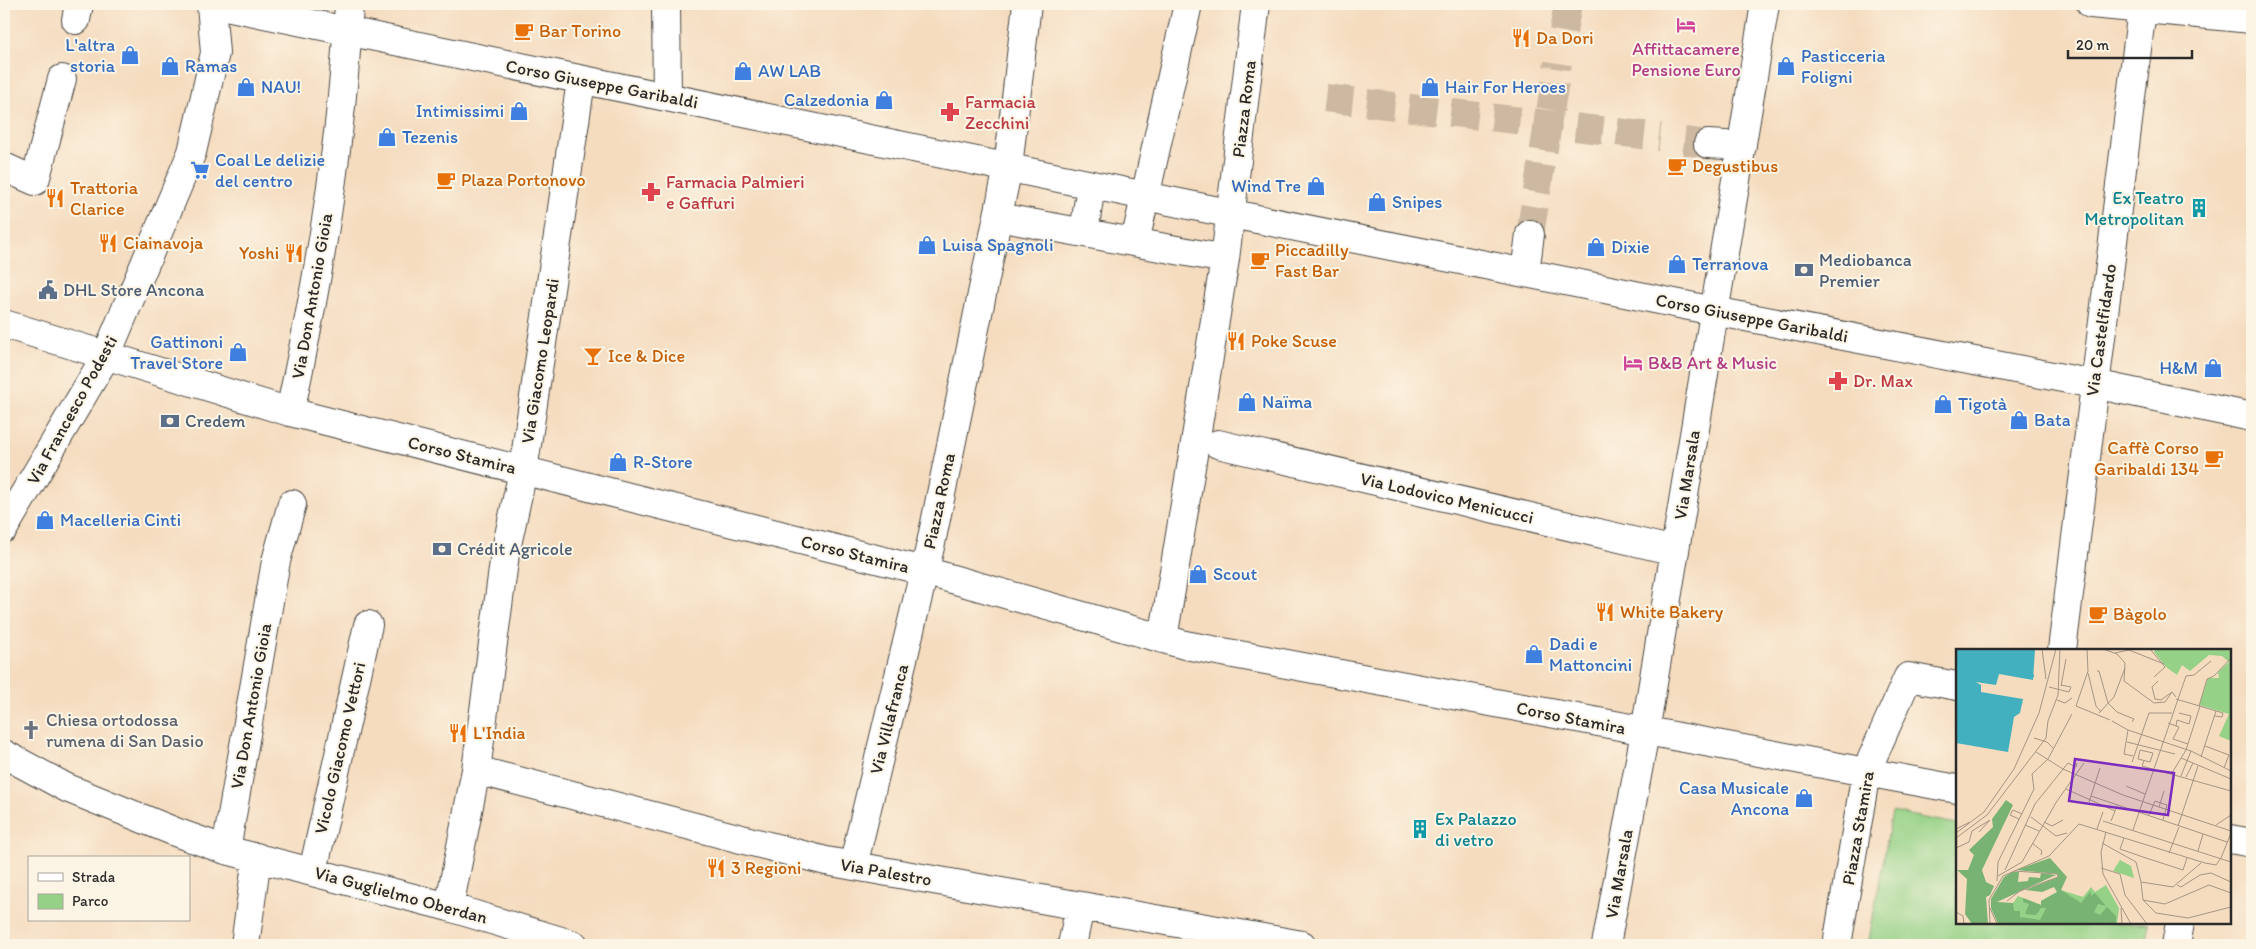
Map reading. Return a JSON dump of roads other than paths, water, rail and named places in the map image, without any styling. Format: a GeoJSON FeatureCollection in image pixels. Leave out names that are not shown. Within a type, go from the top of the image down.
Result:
{"type":"FeatureCollection","features":[{"type":"Feature","properties":{"kind":"street","name":"Via Francesco Podesti"},"geometry":{"type":"LineString","coordinates":[[4,528],[106,356],[192,152],[215,53],[211,4]]}},
{"type":"Feature","properties":{"kind":"street","name":"Corso Giuseppe Garibaldi"},"geometry":{"type":"LineString","coordinates":[[216,4],[348,30],[581,81],[998,165]]}},
{"type":"Feature","properties":{"kind":"street","name":"Via Don Antonio Gioia"},"geometry":{"type":"LineString","coordinates":[[290,412],[334,176],[345,79],[349,4]]}},
{"type":"Feature","properties":{"kind":"street"},"geometry":{"type":"LineString","coordinates":[[666,4],[667,97]]}},
{"type":"Feature","properties":{"kind":"street","name":"Piazza Roma"},"geometry":{"type":"LineString","coordinates":[[1027,4],[998,165],[998,217],[924,571],[1174,642],[1225,259],[1242,216],[1256,4]]}},
{"type":"Feature","properties":{"kind":"street"},"geometry":{"type":"LineString","coordinates":[[1136,242],[1188,4]]}},
{"type":"Feature","properties":{"kind":"street","name":"Via Marsala"},"geometry":{"type":"LineString","coordinates":[[1606,945],[1645,732],[1765,4]]}},
{"type":"Feature","properties":{"kind":"street"},"geometry":{"type":"LineString","coordinates":[[2091,4],[2142,9],[2216,9],[2252,19]]}},
{"type":"Feature","properties":{"kind":"street","name":"Via Castelfidardo"},"geometry":{"type":"LineString","coordinates":[[2062,649],[2087,434],[2142,9]]}},
{"type":"Feature","properties":{"kind":"street"},"geometry":{"type":"LineString","coordinates":[[4,167],[34,181],[62,80]]}},
{"type":"Feature","properties":{"kind":"street","name":"Via Giacomo Leopardi"},"geometry":{"type":"LineString","coordinates":[[449,907],[476,770],[506,554],[523,471],[581,81]]}},
{"type":"Feature","properties":{"kind":"street"},"geometry":{"type":"LineString","coordinates":[[1708,144],[1742,146]]}},
{"type":"Feature","properties":{"kind":"street"},"geometry":{"type":"LineString","coordinates":[[998,165],[1242,216]]}},
{"type":"Feature","properties":{"kind":"street"},"geometry":{"type":"LineString","coordinates":[[1084,233],[1092,185]]}},
{"type":"Feature","properties":{"kind":"street","name":"Corso Giuseppe Garibaldi"},"geometry":{"type":"LineString","coordinates":[[1242,216],[1714,311],[2094,384],[2252,418]]}},
{"type":"Feature","properties":{"kind":"street"},"geometry":{"type":"LineString","coordinates":[[998,217],[1225,259]]}},
{"type":"Feature","properties":{"kind":"street"},"geometry":{"type":"LineString","coordinates":[[1526,273],[1530,234]]}},
{"type":"Feature","properties":{"kind":"street","name":"Corso Stamira"},"geometry":{"type":"LineString","coordinates":[[4,324],[290,412],[924,571]]}},
{"type":"Feature","properties":{"kind":"street","name":"Via Lodovico Menicucci"},"geometry":{"type":"LineString","coordinates":[[1218,444],[1675,551]]}},
{"type":"Feature","properties":{"kind":"street","name":"Via Don Antonio Gioia"},"geometry":{"type":"LineString","coordinates":[[226,850],[276,561],[292,504]]}},
{"type":"Feature","properties":{"kind":"street","name":"Via Villafranca"},"geometry":{"type":"LineString","coordinates":[[853,866],[924,571]]}},
{"type":"Feature","properties":{"kind":"street","name":"Vicolo Giacomo Vettori"},"geometry":{"type":"LineString","coordinates":[[313,871],[368,625]]}},
{"type":"Feature","properties":{"kind":"street","name":"Corso Stamira"},"geometry":{"type":"LineString","coordinates":[[1174,642],[1645,732],[1956,789]]}},
{"type":"Feature","properties":{"kind":"street","name":"Piazza Stamira"},"geometry":{"type":"LineString","coordinates":[[1836,945],[1866,772],[1908,677],[1956,686]]}},
{"type":"Feature","properties":{"kind":"street","name":"Via Guglielmo Oberdan"},"geometry":{"type":"LineString","coordinates":[[4,754],[67,788],[178,833],[226,850],[449,907],[574,945]]}},
{"type":"Feature","properties":{"kind":"street","name":"Via Palestro"},"geometry":{"type":"LineString","coordinates":[[476,770],[826,861],[1302,945]]}},
{"type":"Feature","properties":{"kind":"street"},"geometry":{"type":"LineString","coordinates":[[2231,838],[2252,843]]}},
{"type":"Feature","properties":{"kind":"street"},"geometry":{"type":"LineString","coordinates":[[245,945],[257,857]]}},
{"type":"Feature","properties":{"kind":"street"},"geometry":{"type":"LineString","coordinates":[[1072,945],[1080,907]]}},
{"type":"Feature","properties":{"kind":"street"},"geometry":{"type":"LineString","coordinates":[[2176,945],[2180,924]]}},
{"type":"Feature","properties":{"kind":"tunnel"},"geometry":{"type":"LineString","coordinates":[[1563,32],[1568,4]]}},
{"type":"Feature","properties":{"kind":"tunnel"},"geometry":{"type":"LineString","coordinates":[[1530,234],[1558,63]]}},
{"type":"Feature","properties":{"kind":"tunnel"},"geometry":{"type":"LineString","coordinates":[[1325,98],[1660,137]]}},
{"type":"Feature","properties":{"kind":"tunnel"},"geometry":{"type":"LineString","coordinates":[[1684,141],[1708,144]]}},
{"type":"Feature","properties":{"kind":"place","name":"Affittacamere Pensione Euro"},"geometry":{"type":"Point","coordinates":[1686,25]}},
{"type":"Feature","properties":{"kind":"place","name":"Bar Torino"},"geometry":{"type":"Point","coordinates":[524,31]}},
{"type":"Feature","properties":{"kind":"place","name":"Da Dori"},"geometry":{"type":"Point","coordinates":[1521,38]}},
{"type":"Feature","properties":{"kind":"place","name":"L'altra storia"},"geometry":{"type":"Point","coordinates":[130,55]}},
{"type":"Feature","properties":{"kind":"place","name":"Ramas"},"geometry":{"type":"Point","coordinates":[170,66]}},
{"type":"Feature","properties":{"kind":"place","name":"Pasticceria Foligni"},"geometry":{"type":"Point","coordinates":[1786,66]}},
{"type":"Feature","properties":{"kind":"place","name":"AW LAB"},"geometry":{"type":"Point","coordinates":[743,71]}},
{"type":"Feature","properties":{"kind":"place","name":"NAU!"},"geometry":{"type":"Point","coordinates":[246,87]}},
{"type":"Feature","properties":{"kind":"place","name":"Hair For Heroes"},"geometry":{"type":"Point","coordinates":[1430,87]}},
{"type":"Feature","properties":{"kind":"place","name":"Calzedonia"},"geometry":{"type":"Point","coordinates":[884,100]}},
{"type":"Feature","properties":{"kind":"place","name":"Intimissimi"},"geometry":{"type":"Point","coordinates":[519,111]}},
{"type":"Feature","properties":{"kind":"place","name":"Farmacia Zecchini"},"geometry":{"type":"Point","coordinates":[950,112]}},
{"type":"Feature","properties":{"kind":"place","name":"Tezenis"},"geometry":{"type":"Point","coordinates":[387,137]}},
{"type":"Feature","properties":{"kind":"place","name":"Degustibus"},"geometry":{"type":"Point","coordinates":[1677,166]}},
{"type":"Feature","properties":{"kind":"place","name":"Coal Le delizie del centro"},"geometry":{"type":"Point","coordinates":[200,170]}},
{"type":"Feature","properties":{"kind":"place","name":"Plaza Portonovo"},"geometry":{"type":"Point","coordinates":[446,180]}},
{"type":"Feature","properties":{"kind":"place","name":"Wind Tre"},"geometry":{"type":"Point","coordinates":[1316,186]}},
{"type":"Feature","properties":{"kind":"place","name":"Farmacia Palmieri e Gaffuri"},"geometry":{"type":"Point","coordinates":[651,192]}},
{"type":"Feature","properties":{"kind":"place","name":"Trattoria Clarice"},"geometry":{"type":"Point","coordinates":[55,198]}},
{"type":"Feature","properties":{"kind":"place","name":"Snipes"},"geometry":{"type":"Point","coordinates":[1377,202]}},
{"type":"Feature","properties":{"kind":"place","name":"Ex Teatro Metropolitan"},"geometry":{"type":"Point","coordinates":[2199,208]}},
{"type":"Feature","properties":{"kind":"place","name":"Ciainavoja"},"geometry":{"type":"Point","coordinates":[108,243]}},
{"type":"Feature","properties":{"kind":"place","name":"Luisa Spagnoli"},"geometry":{"type":"Point","coordinates":[927,245]}},
{"type":"Feature","properties":{"kind":"place","name":"Dixie"},"geometry":{"type":"Point","coordinates":[1596,247]}},
{"type":"Feature","properties":{"kind":"place","name":"Yoshi"},"geometry":{"type":"Point","coordinates":[294,253]}},
{"type":"Feature","properties":{"kind":"place","name":"Piccadilly Fast Bar"},"geometry":{"type":"Point","coordinates":[1260,260]}},
{"type":"Feature","properties":{"kind":"place","name":"Terranova"},"geometry":{"type":"Point","coordinates":[1677,264]}},
{"type":"Feature","properties":{"kind":"place","name":"Mediobanca Premier"},"geometry":{"type":"Point","coordinates":[1804,270]}},
{"type":"Feature","properties":{"kind":"place","name":"DHL Store Ancona"},"geometry":{"type":"Point","coordinates":[48,290]}},
{"type":"Feature","properties":{"kind":"place","name":"Poke Scuse"},"geometry":{"type":"Point","coordinates":[1236,341]}},
{"type":"Feature","properties":{"kind":"place","name":"Gattinoni Travel Store"},"geometry":{"type":"Point","coordinates":[238,352]}},
{"type":"Feature","properties":{"kind":"place","name":"Ice & Dice"},"geometry":{"type":"Point","coordinates":[593,356]}},
{"type":"Feature","properties":{"kind":"place","name":"B&B Art & Music"},"geometry":{"type":"Point","coordinates":[1633,363]}},
{"type":"Feature","properties":{"kind":"place","name":"H&M"},"geometry":{"type":"Point","coordinates":[2213,368]}},
{"type":"Feature","properties":{"kind":"place","name":"Dr. Max"},"geometry":{"type":"Point","coordinates":[1838,381]}},
{"type":"Feature","properties":{"kind":"place","name":"Naïma"},"geometry":{"type":"Point","coordinates":[1247,402]}},
{"type":"Feature","properties":{"kind":"place","name":"Tigotà"},"geometry":{"type":"Point","coordinates":[1943,404]}},
{"type":"Feature","properties":{"kind":"place","name":"Bata"},"geometry":{"type":"Point","coordinates":[2019,420]}},
{"type":"Feature","properties":{"kind":"place","name":"Credem"},"geometry":{"type":"Point","coordinates":[170,421]}},
{"type":"Feature","properties":{"kind":"place","name":"Caffè Corso Garibaldi 134"},"geometry":{"type":"Point","coordinates":[2214,458]}},
{"type":"Feature","properties":{"kind":"place","name":"R-Store"},"geometry":{"type":"Point","coordinates":[618,462]}},
{"type":"Feature","properties":{"kind":"place","name":"Macelleria Cinti"},"geometry":{"type":"Point","coordinates":[45,520]}},
{"type":"Feature","properties":{"kind":"place","name":"Crédit Agricole"},"geometry":{"type":"Point","coordinates":[442,549]}},
{"type":"Feature","properties":{"kind":"place","name":"Scout"},"geometry":{"type":"Point","coordinates":[1198,574]}},
{"type":"Feature","properties":{"kind":"place","name":"White Bakery"},"geometry":{"type":"Point","coordinates":[1605,612]}},
{"type":"Feature","properties":{"kind":"place","name":"Bàgolo"},"geometry":{"type":"Point","coordinates":[2098,614]}},
{"type":"Feature","properties":{"kind":"place","name":"Dadi e Mattoncini"},"geometry":{"type":"Point","coordinates":[1534,654]}},
{"type":"Feature","properties":{"kind":"place","name":"Chiesa ortodossa rumena di San Dasio"},"geometry":{"type":"Point","coordinates":[31,730]}},
{"type":"Feature","properties":{"kind":"place","name":"L'India"},"geometry":{"type":"Point","coordinates":[458,733]}},
{"type":"Feature","properties":{"kind":"place","name":"Casa Musicale Ancona"},"geometry":{"type":"Point","coordinates":[1804,798]}},
{"type":"Feature","properties":{"kind":"place","name":"Ex Palazzo di vetro"},"geometry":{"type":"Point","coordinates":[1420,829]}},
{"type":"Feature","properties":{"kind":"place","name":"3 Regioni"},"geometry":{"type":"Point","coordinates":[716,868]}}]}
